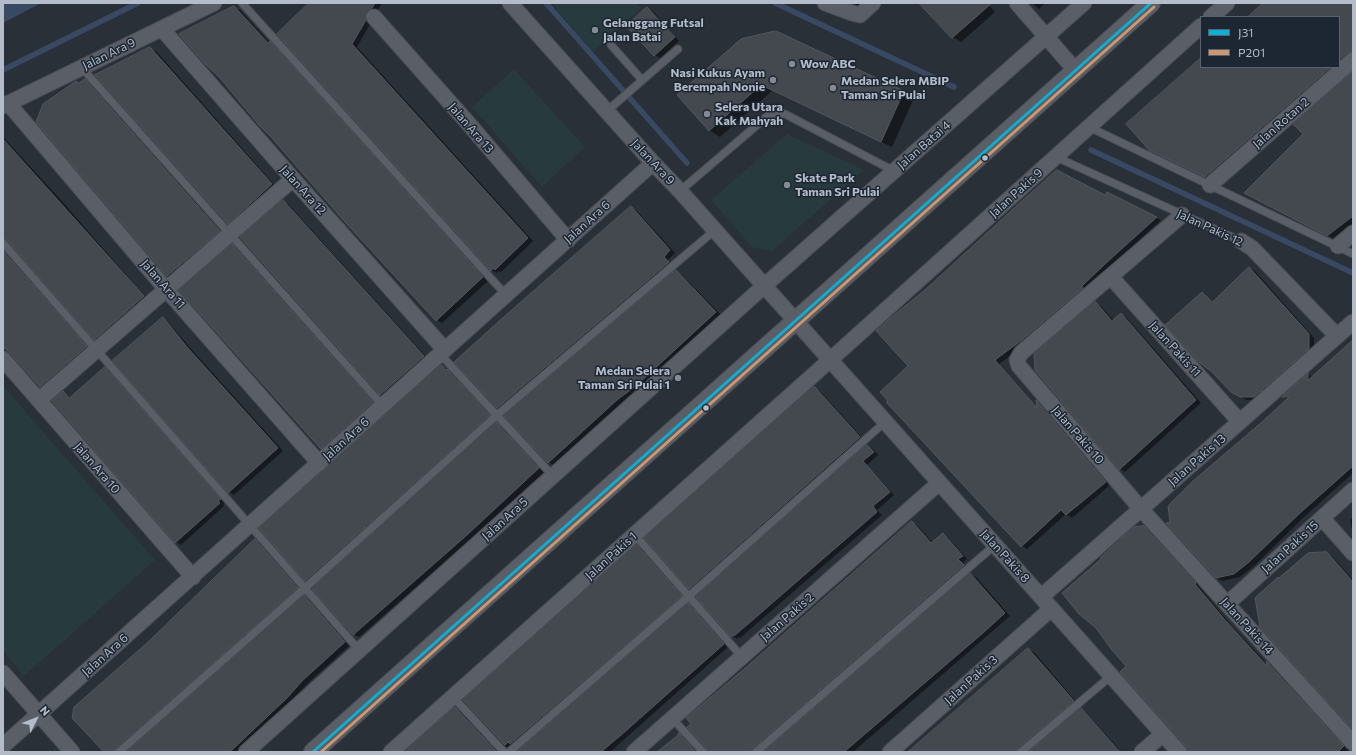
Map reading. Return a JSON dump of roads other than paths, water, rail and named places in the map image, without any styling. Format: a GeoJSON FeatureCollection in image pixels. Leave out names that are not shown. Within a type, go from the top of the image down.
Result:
{"type":"FeatureCollection","features":[{"type":"Feature","properties":{"kind":"street","name":"Jalan Ara 9"},"geometry":{"type":"LineString","coordinates":[[6,104],[214,3]]}},
{"type":"Feature","properties":{"kind":"street","name":"Jalan Ara 9"},"geometry":{"type":"LineString","coordinates":[[510,3],[830,360]]}},
{"type":"Feature","properties":{"kind":"street"},"geometry":{"type":"LineString","coordinates":[[825,3],[852,14],[860,15],[874,3]]}},
{"type":"Feature","properties":{"kind":"street"},"geometry":{"type":"LineString","coordinates":[[1017,3],[1076,70]]}},
{"type":"Feature","properties":{"kind":"street","name":"Jalan Batai 4"},"geometry":{"type":"LineString","coordinates":[[764,286],[1084,3]]}},
{"type":"Feature","properties":{"kind":"street"},"geometry":{"type":"LineString","coordinates":[[314,752],[1151,3]]}},
{"type":"Feature","properties":{"kind":"street"},"geometry":{"type":"LineString","coordinates":[[1213,16],[1227,3]]}},
{"type":"Feature","properties":{"kind":"street","name":"Jalan Ara 13"},"geometry":{"type":"LineString","coordinates":[[374,17],[468,123],[568,240]]}},
{"type":"Feature","properties":{"kind":"street","name":"Jalan Pakis 9"},"geometry":{"type":"LineString","coordinates":[[830,360],[1200,27]]}},
{"type":"Feature","properties":{"kind":"street","name":"Jalan Ara 12"},"geometry":{"type":"LineString","coordinates":[[162,29],[443,352]]}},
{"type":"Feature","properties":{"kind":"street","name":"Jalan Rotan 2"},"geometry":{"type":"LineString","coordinates":[[1210,185],[1353,60]]}},
{"type":"Feature","properties":{"kind":"street","name":"Jalan Ara 11"},"geometry":{"type":"LineString","coordinates":[[6,104],[319,463]]}},
{"type":"Feature","properties":{"kind":"street","name":"Jalan Ara 6"},"geometry":{"type":"LineString","coordinates":[[3,746],[653,163]]}},
{"type":"Feature","properties":{"kind":"street"},"geometry":{"type":"LineString","coordinates":[[39,400],[292,179]]}},
{"type":"Feature","properties":{"kind":"street"},"geometry":{"type":"LineString","coordinates":[[1111,277],[1182,215]]}},
{"type":"Feature","properties":{"kind":"street"},"geometry":{"type":"LineString","coordinates":[[1338,246],[1353,233]]}},
{"type":"Feature","properties":{"kind":"street","name":"Jalan Pakis 12"},"geometry":{"type":"LineString","coordinates":[[1241,241],[1252,248],[1337,336]]}},
{"type":"Feature","properties":{"kind":"street","name":"Jalan Pakis 10"},"geometry":{"type":"LineString","coordinates":[[1111,277],[1021,353],[1017,360],[1019,366],[1141,509]]}},
{"type":"Feature","properties":{"kind":"street","name":"Jalan Pakis 11"},"geometry":{"type":"LineString","coordinates":[[1111,277],[1240,422]]}},
{"type":"Feature","properties":{"kind":"street","name":"Jalan Ara 5"},"geometry":{"type":"LineString","coordinates":[[246,752],[764,286]]}},
{"type":"Feature","properties":{"kind":"street","name":"Jalan Pakis 13"},"geometry":{"type":"LineString","coordinates":[[1041,597],[1353,322]]}},
{"type":"Feature","properties":{"kind":"street","name":"Jalan Ara 10"},"geometry":{"type":"LineString","coordinates":[[3,359],[193,577]]}},
{"type":"Feature","properties":{"kind":"street","name":"Jalan Pakis 8"},"geometry":{"type":"LineString","coordinates":[[830,360],[1179,752]]}},
{"type":"Feature","properties":{"kind":"street","name":"Jalan Pakis 1"},"geometry":{"type":"LineString","coordinates":[[392,752],[830,360]]}},
{"type":"Feature","properties":{"kind":"street","name":"Jalan Pakis 2"},"geometry":{"type":"LineString","coordinates":[[634,752],[939,483]]}},
{"type":"Feature","properties":{"kind":"street","name":"Jalan Pakis 15"},"geometry":{"type":"LineString","coordinates":[[1228,604],[1353,490]]}},
{"type":"Feature","properties":{"kind":"street","name":"Jalan Pakis 14"},"geometry":{"type":"LineString","coordinates":[[1141,509],[1353,743]]}},
{"type":"Feature","properties":{"kind":"street"},"geometry":{"type":"LineString","coordinates":[[1322,518],[1353,553]]}},
{"type":"Feature","properties":{"kind":"street","name":"Jalan Pakis 3"},"geometry":{"type":"LineString","coordinates":[[890,752],[1052,609]]}},
{"type":"Feature","properties":{"kind":"street"},"geometry":{"type":"LineString","coordinates":[[3,673],[72,752]]}},
{"type":"Feature","properties":{"kind":"street"},"geometry":{"type":"LineString","coordinates":[[1142,752],[1163,734]]}},
{"type":"Feature","properties":{"kind":"lane"},"geometry":{"type":"LineString","coordinates":[[242,3],[506,295]]}},
{"type":"Feature","properties":{"kind":"lane"},"geometry":{"type":"LineString","coordinates":[[611,44],[642,80]]}},
{"type":"Feature","properties":{"kind":"lane"},"geometry":{"type":"LineString","coordinates":[[607,111],[678,49]]}},
{"type":"Feature","properties":{"kind":"lane"},"geometry":{"type":"LineString","coordinates":[[82,68],[383,406]]}},
{"type":"Feature","properties":{"kind":"lane"},"geometry":{"type":"LineString","coordinates":[[680,191],[770,114],[785,114],[894,171]]}},
{"type":"Feature","properties":{"kind":"lane"},"geometry":{"type":"LineString","coordinates":[[1089,127],[1353,254]]}},
{"type":"Feature","properties":{"kind":"lane","name":"Jalan Pakis 12"},"geometry":{"type":"LineString","coordinates":[[1056,157],[1241,241]]}},
{"type":"Feature","properties":{"kind":"lane"},"geometry":{"type":"LineString","coordinates":[[119,752],[305,588],[497,415],[714,230]]}},
{"type":"Feature","properties":{"kind":"lane"},"geometry":{"type":"LineString","coordinates":[[3,243],[360,650]]}},
{"type":"Feature","properties":{"kind":"lane"},"geometry":{"type":"LineString","coordinates":[[443,352],[497,415],[553,476]]}},
{"type":"Feature","properties":{"kind":"lane"},"geometry":{"type":"LineString","coordinates":[[509,752],[885,422]]}},
{"type":"Feature","properties":{"kind":"lane"},"geometry":{"type":"LineString","coordinates":[[634,535],[742,657]]}},
{"type":"Feature","properties":{"kind":"lane"},"geometry":{"type":"LineString","coordinates":[[756,752],[995,545]]}},
{"type":"Feature","properties":{"kind":"lane"},"geometry":{"type":"LineString","coordinates":[[1021,752],[1111,676]]}},
{"type":"Feature","properties":{"kind":"lane"},"geometry":{"type":"LineString","coordinates":[[453,697],[504,752]]}},
{"type":"Feature","properties":{"kind":"lane"},"geometry":{"type":"LineString","coordinates":[[672,718],[702,752]]}},
{"type":"Feature","properties":{"kind":"water"},"geometry":{"type":"Polygon","coordinates":[[[3,3],[41,3],[3,23],[3,3]]]}},
{"type":"Feature","properties":{"kind":"waterway"},"geometry":{"type":"LineString","coordinates":[[3,70],[138,3]]}},
{"type":"Feature","properties":{"kind":"waterway"},"geometry":{"type":"LineString","coordinates":[[546,3],[687,163]]}},
{"type":"Feature","properties":{"kind":"waterway"},"geometry":{"type":"LineString","coordinates":[[775,3],[954,87]]}},
{"type":"Feature","properties":{"kind":"waterway"},"geometry":{"type":"LineString","coordinates":[[1091,150],[1353,273]]}},
{"type":"Feature","properties":{"kind":"place","name":"Gelanggang Futsal Jalan Batai"},"geometry":{"type":"Point","coordinates":[595,30]}},
{"type":"Feature","properties":{"kind":"place","name":"Wow ABC"},"geometry":{"type":"Point","coordinates":[792,64]}},
{"type":"Feature","properties":{"kind":"place","name":"Nasi Kukus Ayam Berempah Nonie"},"geometry":{"type":"Point","coordinates":[773,80]}},
{"type":"Feature","properties":{"kind":"place","name":"Medan Selera MBIP Taman Sri Pulai"},"geometry":{"type":"Point","coordinates":[833,88]}},
{"type":"Feature","properties":{"kind":"place","name":"Selera Utara Kak Mahyah"},"geometry":{"type":"Point","coordinates":[707,114]}},
{"type":"Feature","properties":{"kind":"place","name":"Skate Park Taman Sri Pulai"},"geometry":{"type":"Point","coordinates":[787,185]}},
{"type":"Feature","properties":{"kind":"place","name":"Medan Selera Taman Sri Pulai 1"},"geometry":{"type":"Point","coordinates":[678,378]}}]}
